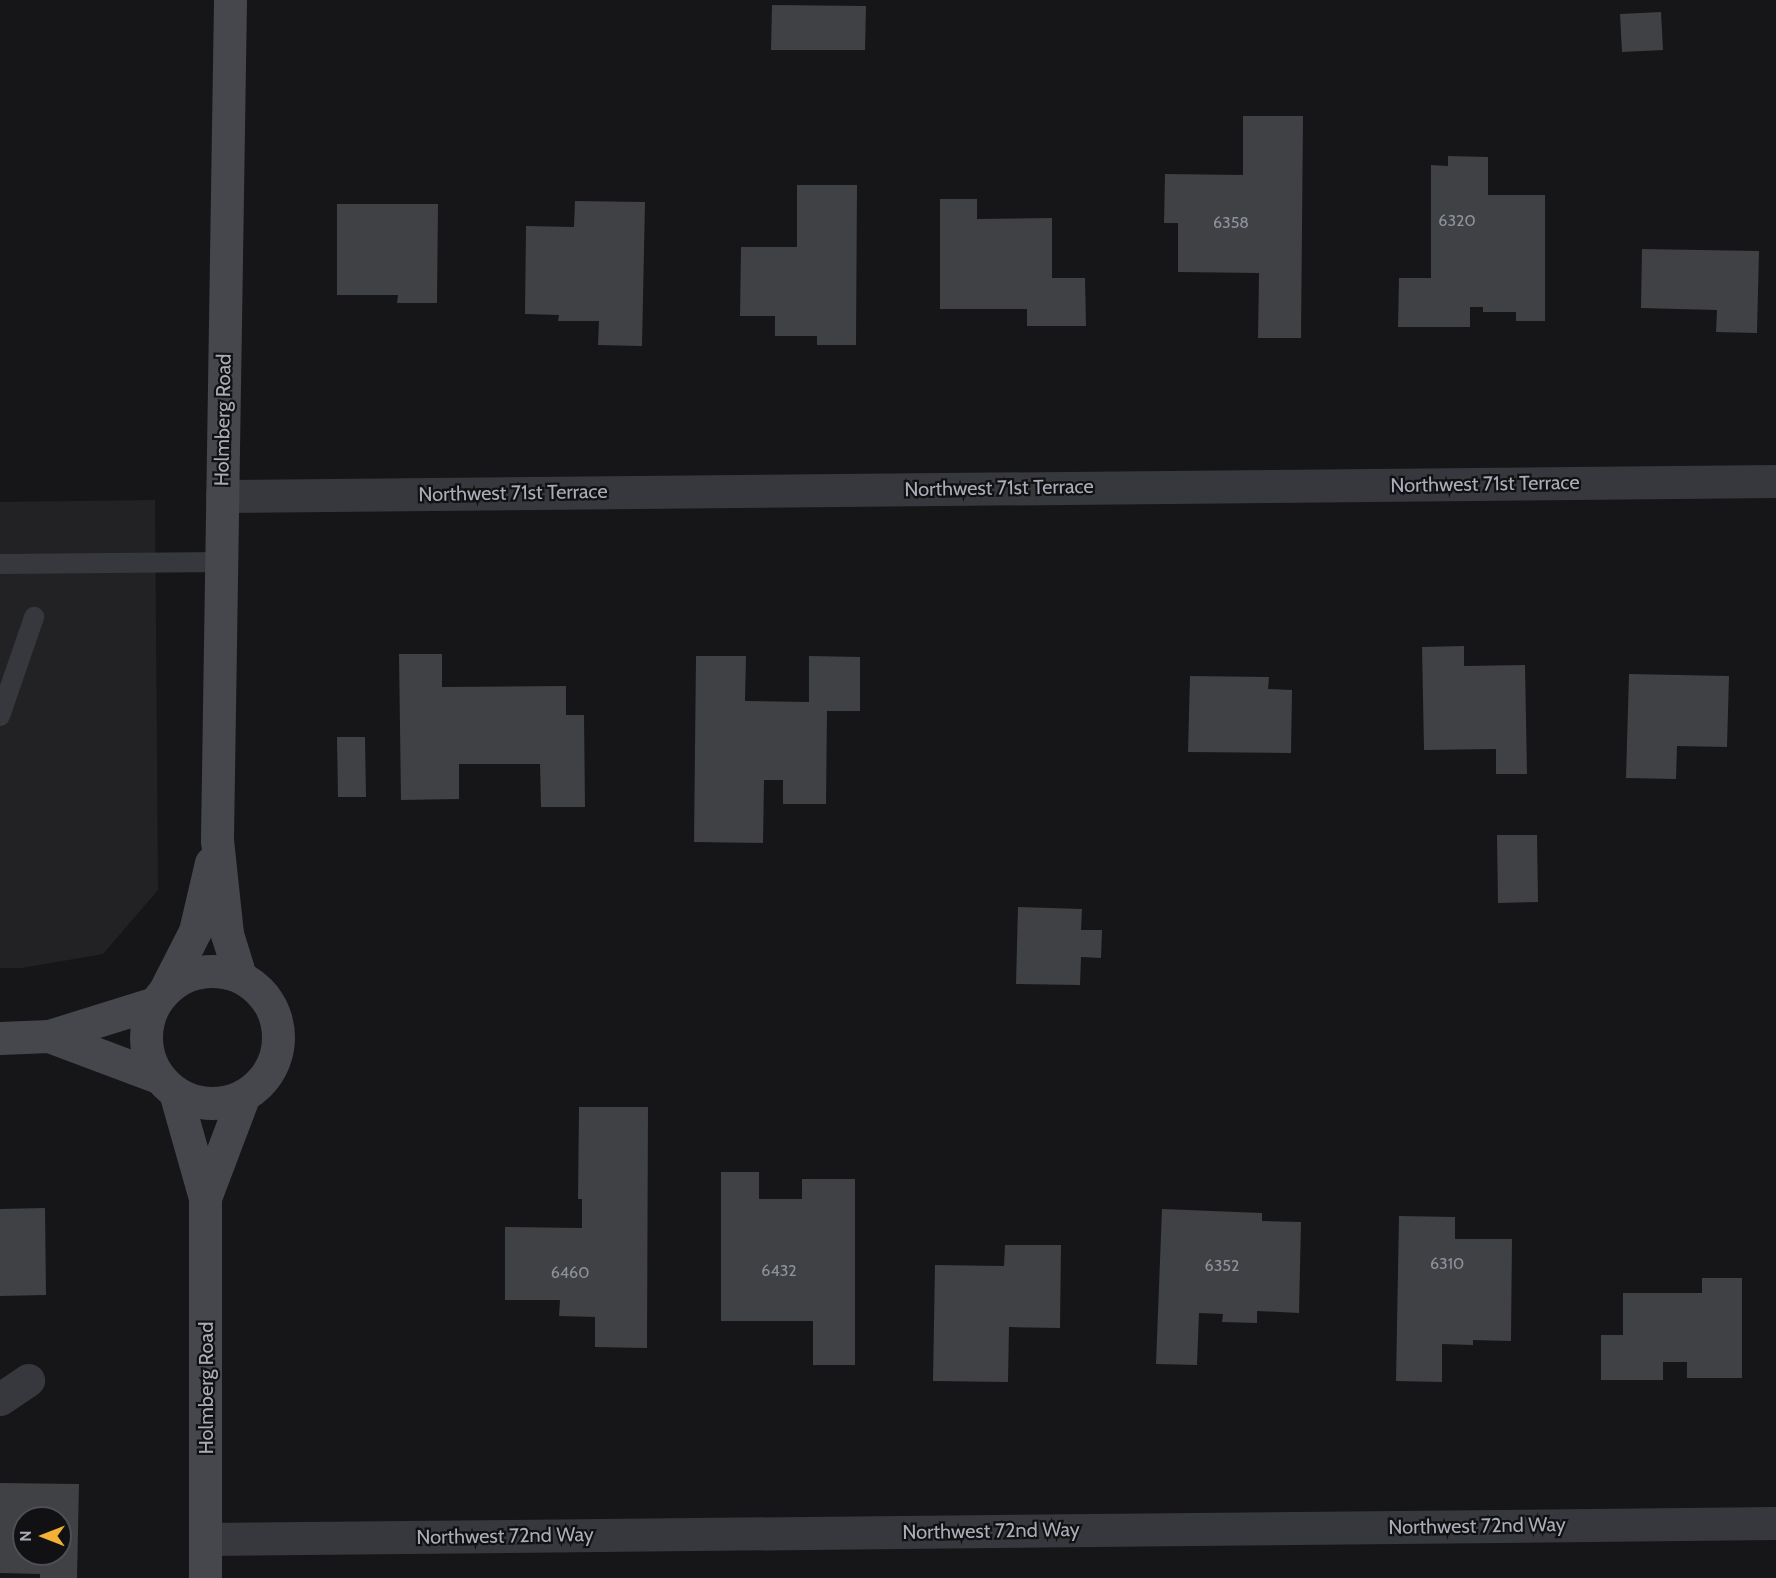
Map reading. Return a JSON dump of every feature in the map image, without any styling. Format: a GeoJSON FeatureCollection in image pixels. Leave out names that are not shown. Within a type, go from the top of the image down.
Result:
{"type":"FeatureCollection","features":[{"type":"Feature","properties":{"kind":"street","name":"Holmberg Road"},"geometry":{"type":"LineString","coordinates":[[230,0],[217,840],[227,934],[240,976]]}},
{"type":"Feature","properties":{"kind":"street","name":"Northwest 71st Terrace"},"geometry":{"type":"LineString","coordinates":[[222,496],[1776,481]]}},
{"type":"Feature","properties":{"kind":"street","name":"Holmberg Road"},"geometry":{"type":"LineString","coordinates":[[160,996],[195,931],[217,840]]}},
{"type":"Feature","properties":{"kind":"street"},"geometry":{"type":"LineString","coordinates":[[0,1038],[49,1036],[160,996],[182,978],[200,971],[220,970],[240,976],[257,988],[270,1005],[277,1024],[278,1045],[272,1065],[260,1083],[244,1095],[227,1102],[209,1104],[191,1100],[167,1085],[49,1036]]}},
{"type":"Feature","properties":{"kind":"street"},"geometry":{"type":"LineString","coordinates":[[160,996],[148,1021],[146,1041],[150,1059],[167,1085]]}},
{"type":"Feature","properties":{"kind":"street","name":"Holmberg Road"},"geometry":{"type":"LineString","coordinates":[[167,1085],[205,1197],[205,1578]]}},
{"type":"Feature","properties":{"kind":"street","name":"Holmberg Road"},"geometry":{"type":"LineString","coordinates":[[205,1197],[244,1095]]}},
{"type":"Feature","properties":{"kind":"street"},"geometry":{"type":"LineString","coordinates":[[0,1399],[28,1380]]}},
{"type":"Feature","properties":{"kind":"street","name":"Northwest 72nd Way"},"geometry":{"type":"LineString","coordinates":[[206,1539],[1776,1523]]}},
{"type":"Feature","properties":{"kind":"lane"},"geometry":{"type":"LineString","coordinates":[[0,564],[222,562]]}},
{"type":"Feature","properties":{"kind":"lane"},"geometry":{"type":"LineString","coordinates":[[0,716],[34,617]]}},
{"type":"Feature","properties":{"kind":"shaded area"},"geometry":{"type":"Polygon","coordinates":[[[155,500],[158,890],[103,954],[22,968],[0,968],[0,502],[155,500]]]}},
{"type":"Feature","properties":{"kind":"building"},"geometry":{"type":"Polygon","coordinates":[[[772,5],[866,6],[865,50],[771,50],[772,5]]]}},
{"type":"Feature","properties":{"kind":"building"},"geometry":{"type":"Polygon","coordinates":[[[1661,12],[1663,50],[1622,52],[1620,14],[1661,12]]]}},
{"type":"Feature","properties":{"kind":"building"},"geometry":{"type":"Polygon","coordinates":[[[1243,116],[1303,116],[1301,338],[1258,338],[1259,273],[1178,272],[1178,223],[1164,223],[1165,174],[1243,175],[1243,116]]]}},
{"type":"Feature","properties":{"kind":"building"},"geometry":{"type":"Polygon","coordinates":[[[1448,156],[1488,157],[1488,195],[1545,195],[1545,321],[1516,321],[1516,312],[1483,312],[1483,307],[1470,307],[1470,327],[1398,327],[1399,278],[1431,278],[1431,165],[1448,166],[1448,156]]]}},
{"type":"Feature","properties":{"kind":"building"},"geometry":{"type":"Polygon","coordinates":[[[797,185],[857,185],[856,345],[817,345],[817,336],[775,336],[775,316],[740,316],[741,247],[797,247],[797,185]]]}},
{"type":"Feature","properties":{"kind":"building"},"geometry":{"type":"Polygon","coordinates":[[[940,199],[977,199],[977,219],[1052,218],[1052,278],[1085,278],[1086,326],[1027,326],[1027,309],[940,309],[940,199]]]}},
{"type":"Feature","properties":{"kind":"building"},"geometry":{"type":"Polygon","coordinates":[[[575,201],[645,202],[642,346],[598,345],[599,321],[558,321],[559,315],[525,314],[526,226],[574,227],[575,201]]]}},
{"type":"Feature","properties":{"kind":"building"},"geometry":{"type":"Polygon","coordinates":[[[337,204],[438,204],[437,303],[397,303],[398,295],[337,295],[337,204]]]}},
{"type":"Feature","properties":{"kind":"building"},"geometry":{"type":"Polygon","coordinates":[[[1642,249],[1759,251],[1757,333],[1716,332],[1717,310],[1641,308],[1642,249]]]}},
{"type":"Feature","properties":{"kind":"building"},"geometry":{"type":"Polygon","coordinates":[[[1464,646],[1464,666],[1525,665],[1527,774],[1496,774],[1496,749],[1424,750],[1422,647],[1464,646]]]}},
{"type":"Feature","properties":{"kind":"building"},"geometry":{"type":"Polygon","coordinates":[[[399,654],[442,654],[442,687],[566,686],[566,715],[584,715],[585,807],[541,807],[540,764],[459,764],[459,799],[401,800],[399,654]]]}},
{"type":"Feature","properties":{"kind":"building"},"geometry":{"type":"Polygon","coordinates":[[[696,656],[746,656],[745,701],[809,702],[809,656],[860,657],[860,711],[827,711],[826,804],[783,804],[783,780],[764,780],[763,843],[694,842],[696,656]]]}},
{"type":"Feature","properties":{"kind":"building"},"geometry":{"type":"Polygon","coordinates":[[[1629,674],[1729,676],[1727,747],[1677,746],[1676,779],[1626,778],[1629,674]]]}},
{"type":"Feature","properties":{"kind":"building"},"geometry":{"type":"Polygon","coordinates":[[[1190,676],[1269,677],[1268,689],[1292,690],[1291,753],[1188,752],[1190,676]]]}},
{"type":"Feature","properties":{"kind":"building"},"geometry":{"type":"Polygon","coordinates":[[[337,737],[365,737],[366,797],[338,797],[337,737]]]}},
{"type":"Feature","properties":{"kind":"building"},"geometry":{"type":"Polygon","coordinates":[[[1497,835],[1537,835],[1538,902],[1498,903],[1497,835]]]}},
{"type":"Feature","properties":{"kind":"building"},"geometry":{"type":"Polygon","coordinates":[[[1018,907],[1082,909],[1081,930],[1102,930],[1101,958],[1081,957],[1080,985],[1016,984],[1018,907]]]}},
{"type":"Feature","properties":{"kind":"building"},"geometry":{"type":"Polygon","coordinates":[[[579,1107],[648,1107],[647,1348],[595,1347],[595,1317],[559,1316],[560,1300],[505,1300],[505,1227],[582,1228],[582,1199],[578,1199],[579,1107]]]}},
{"type":"Feature","properties":{"kind":"building"},"geometry":{"type":"Polygon","coordinates":[[[721,1172],[759,1172],[759,1199],[802,1199],[802,1179],[855,1179],[855,1365],[813,1365],[813,1321],[721,1321],[721,1172]]]}},
{"type":"Feature","properties":{"kind":"building"},"geometry":{"type":"Polygon","coordinates":[[[45,1208],[46,1295],[0,1296],[0,1209],[45,1208]]]}},
{"type":"Feature","properties":{"kind":"building"},"geometry":{"type":"Polygon","coordinates":[[[1162,1209],[1262,1213],[1262,1221],[1301,1222],[1299,1313],[1257,1311],[1257,1323],[1222,1322],[1223,1314],[1199,1313],[1197,1365],[1156,1364],[1162,1209]]]}},
{"type":"Feature","properties":{"kind":"building"},"geometry":{"type":"Polygon","coordinates":[[[1399,1216],[1455,1217],[1455,1239],[1512,1239],[1511,1341],[1473,1340],[1473,1345],[1442,1344],[1442,1382],[1396,1381],[1399,1216]]]}},
{"type":"Feature","properties":{"kind":"building"},"geometry":{"type":"Polygon","coordinates":[[[1005,1245],[1061,1245],[1060,1328],[1009,1327],[1008,1382],[933,1381],[935,1265],[1004,1266],[1005,1245]]]}},
{"type":"Feature","properties":{"kind":"building"},"geometry":{"type":"Polygon","coordinates":[[[1702,1278],[1742,1278],[1742,1378],[1687,1378],[1687,1362],[1663,1362],[1663,1380],[1601,1380],[1601,1335],[1623,1335],[1623,1293],[1702,1293],[1702,1278]]]}},
{"type":"Feature","properties":{"kind":"building"},"geometry":{"type":"Polygon","coordinates":[[[0,1483],[79,1484],[77,1578],[40,1578],[40,1574],[0,1573],[0,1483]]]}}]}
